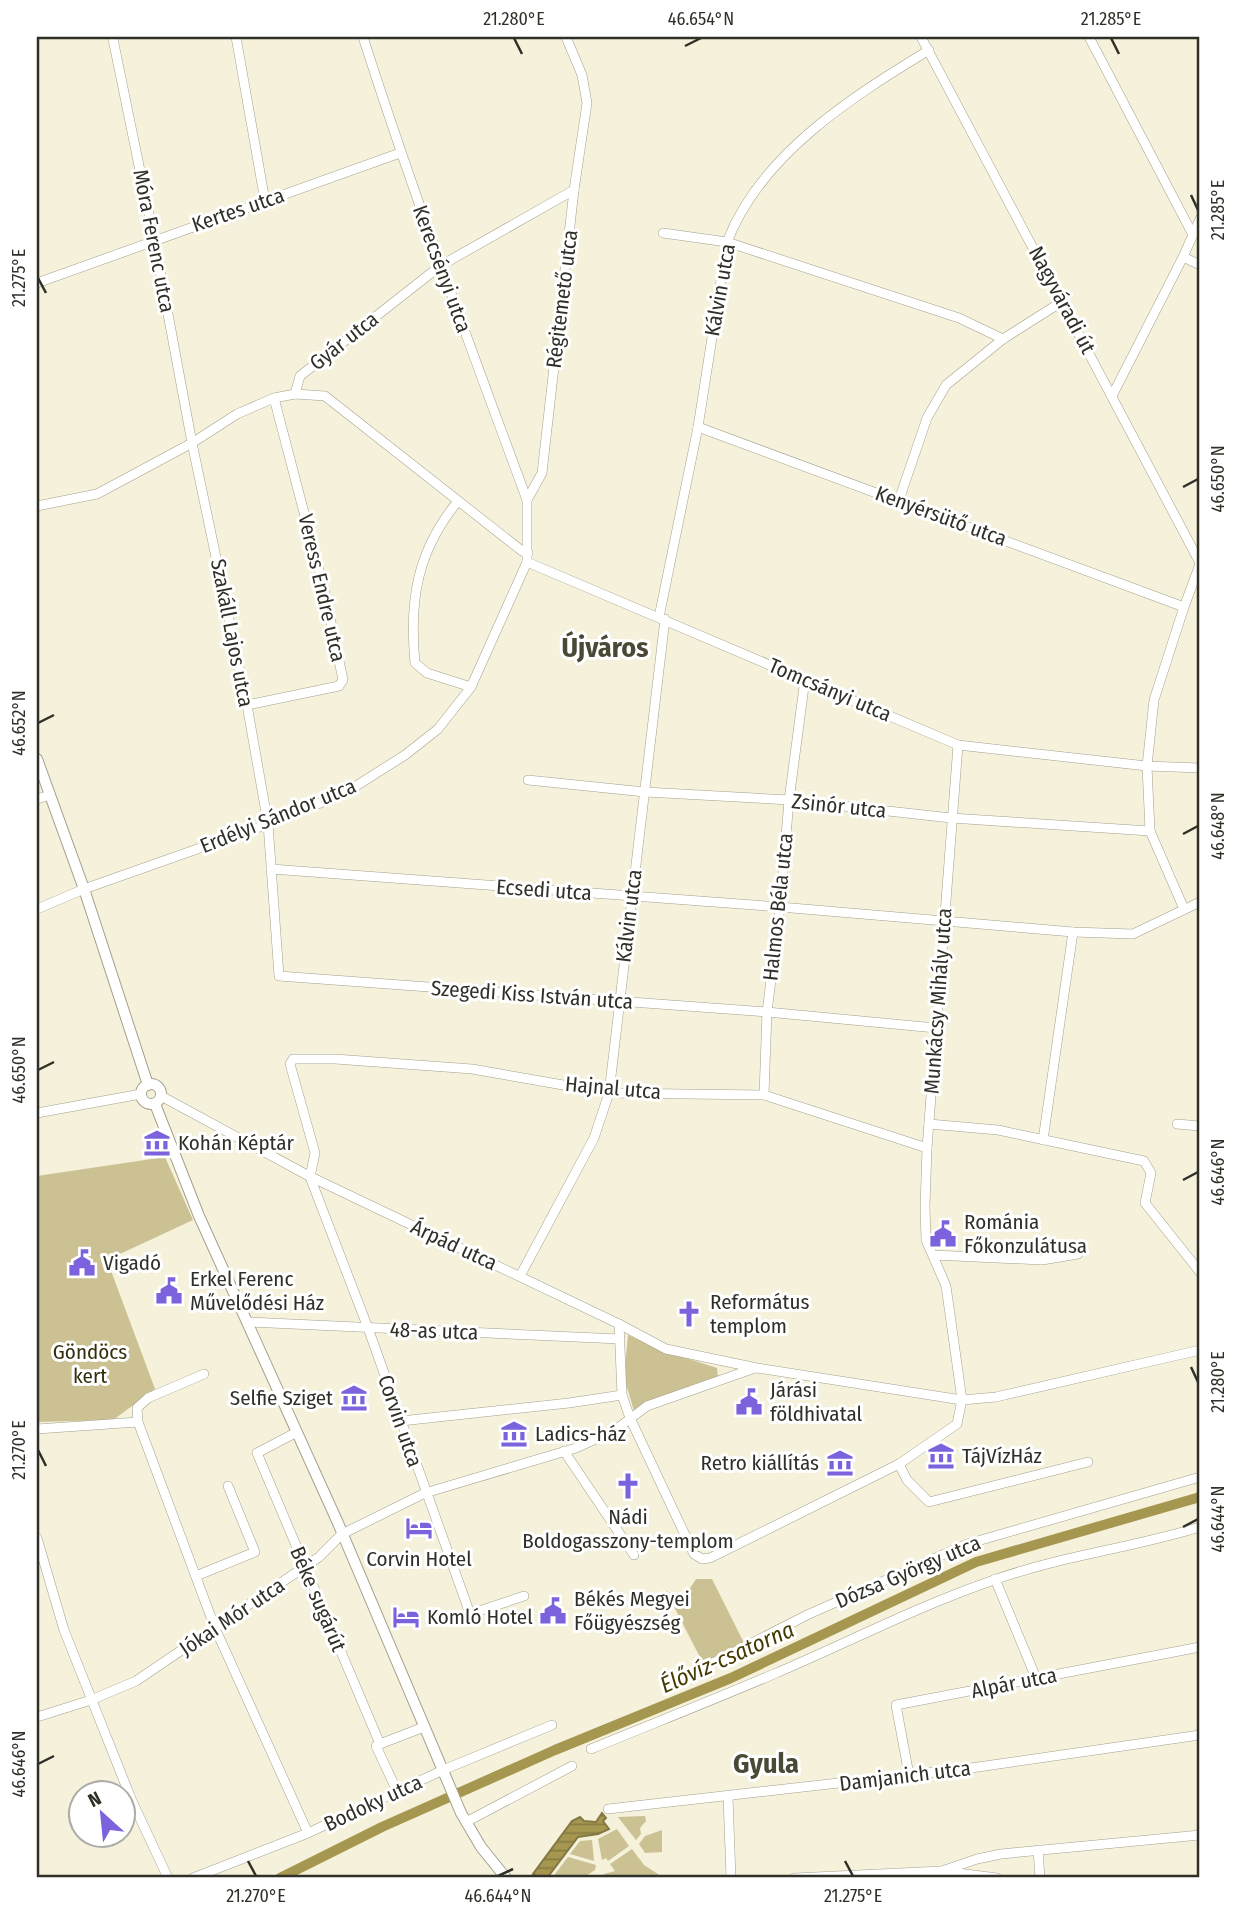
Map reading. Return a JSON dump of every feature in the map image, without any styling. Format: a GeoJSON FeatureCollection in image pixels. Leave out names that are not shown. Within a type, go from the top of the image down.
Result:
{"type":"FeatureCollection","features":[{"type":"Feature","properties":{"kind":"street"},"geometry":{"type":"LineString","coordinates":[[236,37],[265,201]]}},
{"type":"Feature","properties":{"kind":"street","name":"Kerecsényi utca"},"geometry":{"type":"LineString","coordinates":[[363,37],[440,266],[527,500]]}},
{"type":"Feature","properties":{"kind":"street","name":"Régitemető utca"},"geometry":{"type":"LineString","coordinates":[[528,557],[527,500],[542,473],[574,190],[587,103],[582,75],[566,37]]}},
{"type":"Feature","properties":{"kind":"street","name":"Nagyváradi út"},"geometry":{"type":"LineString","coordinates":[[921,37],[1200,564]]}},
{"type":"Feature","properties":{"kind":"street"},"geometry":{"type":"LineString","coordinates":[[1089,37],[1193,235]]}},
{"type":"Feature","properties":{"kind":"street","name":"Móra Ferenc utca"},"geometry":{"type":"LineString","coordinates":[[113,39],[192,443]]}},
{"type":"Feature","properties":{"kind":"street","name":"Kálvin utca"},"geometry":{"type":"LineString","coordinates":[[520,1276],[594,1138],[609,1093],[645,792],[662,618],[698,427],[727,243],[745,205],[771,171],[816,127],[891,73],[929,50]]}},
{"type":"Feature","properties":{"kind":"street","name":"Kertes utca"},"geometry":{"type":"LineString","coordinates":[[37,283],[400,153]]}},
{"type":"Feature","properties":{"kind":"street","name":"Gyár utca"},"geometry":{"type":"LineString","coordinates":[[37,506],[97,494],[192,443],[237,414],[274,398],[295,394],[300,376],[440,266],[574,190]]}},
{"type":"Feature","properties":{"kind":"street"},"geometry":{"type":"LineString","coordinates":[[1112,396],[1200,219]]}},
{"type":"Feature","properties":{"kind":"street"},"geometry":{"type":"LineString","coordinates":[[663,233],[727,243],[959,318],[1003,339]]}},
{"type":"Feature","properties":{"kind":"street"},"geometry":{"type":"LineString","coordinates":[[1183,257],[1200,265]]}},
{"type":"Feature","properties":{"kind":"street"},"geometry":{"type":"LineString","coordinates":[[899,500],[927,418],[946,384],[1003,339],[1063,301]]}},
{"type":"Feature","properties":{"kind":"street","name":"Tomcsányi utca"},"geometry":{"type":"LineString","coordinates":[[295,394],[325,396],[528,557],[662,618],[958,745],[1147,766],[1200,768]]}},
{"type":"Feature","properties":{"kind":"street","name":"Veress Endre utca"},"geometry":{"type":"LineString","coordinates":[[247,705],[339,686],[343,680],[324,589],[274,398]]}},
{"type":"Feature","properties":{"kind":"street","name":"Kenyérsütő utca"},"geometry":{"type":"LineString","coordinates":[[698,427],[1184,607]]}},
{"type":"Feature","properties":{"kind":"street","name":"Szakáll Lajos utca"},"geometry":{"type":"LineString","coordinates":[[192,443],[247,705],[268,824]]}},
{"type":"Feature","properties":{"kind":"street"},"geometry":{"type":"LineString","coordinates":[[458,501],[432,539],[416,583],[412,634],[415,663],[427,673],[471,687]]}},
{"type":"Feature","properties":{"kind":"street","name":"Erdélyi Sándor utca"},"geometry":{"type":"LineString","coordinates":[[37,909],[84,889],[268,824],[345,793],[405,755],[438,729],[471,687],[528,557]]}},
{"type":"Feature","properties":{"kind":"street"},"geometry":{"type":"LineString","coordinates":[[1184,909],[1150,831],[1147,766],[1154,700],[1200,564]]}},
{"type":"Feature","properties":{"kind":"street","name":"Halmos Béla utca"},"geometry":{"type":"LineString","coordinates":[[764,1095],[767,1012],[789,800],[805,679]]}},
{"type":"Feature","properties":{"kind":"street","name":"Munkácsy Mihály utca"},"geometry":{"type":"LineString","coordinates":[[958,745],[927,1149],[925,1207],[926,1240],[946,1286],[962,1400]]}},
{"type":"Feature","properties":{"kind":"street"},"geometry":{"type":"LineString","coordinates":[[37,759],[84,889],[145,1090],[146,1102],[160,1102]]}},
{"type":"Feature","properties":{"kind":"street","name":"Zsinór utca"},"geometry":{"type":"LineString","coordinates":[[528,780],[645,792],[789,800],[951,818],[1150,831]]}},
{"type":"Feature","properties":{"kind":"street"},"geometry":{"type":"LineString","coordinates":[[37,799],[50,795]]}},
{"type":"Feature","properties":{"kind":"street","name":"Szegedi Kiss István utca"},"geometry":{"type":"LineString","coordinates":[[268,824],[279,976],[767,1012],[936,1028]]}},
{"type":"Feature","properties":{"kind":"street","name":"Ecsedi utca"},"geometry":{"type":"LineString","coordinates":[[271,869],[1073,932],[1133,934],[1200,902]]}},
{"type":"Feature","properties":{"kind":"street"},"geometry":{"type":"LineString","coordinates":[[1044,1140],[1073,932]]}},
{"type":"Feature","properties":{"kind":"street","name":"Hajnal utca"},"geometry":{"type":"LineString","coordinates":[[309,1176],[315,1153],[290,1064],[293,1059],[334,1059],[471,1069],[609,1093],[764,1095],[927,1149]]}},
{"type":"Feature","properties":{"kind":"street"},"geometry":{"type":"LineString","coordinates":[[37,1113],[158,1087],[160,1102],[200,1216],[342,1534],[463,1817],[500,1878]]}},
{"type":"Feature","properties":{"kind":"street","name":"Árpád utca"},"geometry":{"type":"LineString","coordinates":[[160,1102],[666,1349],[757,1368],[962,1400],[996,1397],[1200,1350]]}},
{"type":"Feature","properties":{"kind":"street"},"geometry":{"type":"LineString","coordinates":[[929,1124],[998,1130],[1144,1161],[1151,1173],[1145,1203],[1200,1272]]}},
{"type":"Feature","properties":{"kind":"street"},"geometry":{"type":"LineString","coordinates":[[1177,1124],[1200,1126]]}},
{"type":"Feature","properties":{"kind":"street","name":"Corvin utca"},"geometry":{"type":"LineString","coordinates":[[309,1176],[368,1328],[469,1611],[473,1613],[524,1596]]}},
{"type":"Feature","properties":{"kind":"street"},"geometry":{"type":"LineString","coordinates":[[933,1255],[1042,1260],[1078,1254]]}},
{"type":"Feature","properties":{"kind":"street","name":"48-as utca"},"geometry":{"type":"LineString","coordinates":[[248,1322],[620,1339]]}},
{"type":"Feature","properties":{"kind":"street"},"geometry":{"type":"LineString","coordinates":[[619,1324],[622,1395],[630,1418],[694,1554],[702,1559],[710,1558],[899,1464],[957,1424],[962,1400]]}},
{"type":"Feature","properties":{"kind":"street"},"geometry":{"type":"LineString","coordinates":[[728,1362],[729,1377]]}},
{"type":"Feature","properties":{"kind":"street","name":"Jókai Mór utca"},"geometry":{"type":"LineString","coordinates":[[37,1717],[91,1700],[135,1681],[305,1567],[342,1534],[425,1493],[576,1448],[614,1431],[648,1406],[757,1368]]}},
{"type":"Feature","properties":{"kind":"street"},"geometry":{"type":"LineString","coordinates":[[204,1374],[148,1398],[137,1408],[138,1422],[215,1628],[308,1833]]}},
{"type":"Feature","properties":{"kind":"street"},"geometry":{"type":"LineString","coordinates":[[401,1421],[569,1404],[622,1395]]}},
{"type":"Feature","properties":{"kind":"street"},"geometry":{"type":"LineString","coordinates":[[37,1429],[138,1422]]}},
{"type":"Feature","properties":{"kind":"street","name":"Béke sugárút"},"geometry":{"type":"LineString","coordinates":[[297,1432],[257,1453],[380,1744],[376,1746],[397,1791]]}},
{"type":"Feature","properties":{"kind":"street"},"geometry":{"type":"LineString","coordinates":[[565,1451],[634,1555]]}},
{"type":"Feature","properties":{"kind":"street"},"geometry":{"type":"LineString","coordinates":[[899,1464],[906,1480],[929,1502],[1088,1462]]}},
{"type":"Feature","properties":{"kind":"street","name":"Dózsa György utca"},"geometry":{"type":"LineString","coordinates":[[705,1667],[807,1615],[967,1544],[1200,1477]]}},
{"type":"Feature","properties":{"kind":"street"},"geometry":{"type":"LineString","coordinates":[[196,1576],[255,1552],[228,1486]]}},
{"type":"Feature","properties":{"kind":"street","name":"Dózsa György utca"},"geometry":{"type":"LineString","coordinates":[[591,1749],[995,1579],[1062,1559],[1169,1537],[1200,1527]]}},
{"type":"Feature","properties":{"kind":"street"},"geometry":{"type":"LineString","coordinates":[[37,1538],[64,1630],[132,1801],[168,1878]]}},
{"type":"Feature","properties":{"kind":"street","name":"Dózsa György utca"},"geometry":{"type":"LineString","coordinates":[[995,1579],[1036,1678]]}},
{"type":"Feature","properties":{"kind":"street","name":"Alpár utca"},"geometry":{"type":"LineString","coordinates":[[909,1775],[896,1705],[1200,1647]]}},
{"type":"Feature","properties":{"kind":"street","name":"Bodoky utca"},"geometry":{"type":"LineString","coordinates":[[192,1878],[308,1833],[443,1770],[552,1725]]}},
{"type":"Feature","properties":{"kind":"street"},"geometry":{"type":"LineString","coordinates":[[380,1744],[424,1727]]}},
{"type":"Feature","properties":{"kind":"street","name":"Damjanich utca"},"geometry":{"type":"LineString","coordinates":[[608,1809],[971,1768],[1200,1735]]}},
{"type":"Feature","properties":{"kind":"street"},"geometry":{"type":"LineString","coordinates":[[463,1817],[572,1766]]}},
{"type":"Feature","properties":{"kind":"street"},"geometry":{"type":"LineString","coordinates":[[728,1797],[732,1878]]}},
{"type":"Feature","properties":{"kind":"street"},"geometry":{"type":"LineString","coordinates":[[942,1871],[977,1859],[1038,1850],[1200,1835]]}},
{"type":"Feature","properties":{"kind":"street"},"geometry":{"type":"LineString","coordinates":[[481,1847],[506,1878]]}},
{"type":"Feature","properties":{"kind":"street"},"geometry":{"type":"LineString","coordinates":[[1038,1850],[1040,1878]]}},
{"type":"Feature","properties":{"kind":"street"},"geometry":{"type":"LineString","coordinates":[[977,1859],[980,1874]]}},
{"type":"Feature","properties":{"kind":"street"},"geometry":{"type":"LineString","coordinates":[[794,1878],[942,1871],[997,1878]]}},
{"type":"Feature","properties":{"kind":"green space","name":"Göndöcs kert"},"geometry":{"type":"Polygon","coordinates":[[[165,1157],[193,1220],[107,1260],[155,1389],[113,1420],[37,1422],[37,1176],[165,1157]]]}},
{"type":"Feature","properties":{"kind":"green space"},"geometry":{"type":"Polygon","coordinates":[[[628,1335],[661,1350],[717,1368],[718,1378],[634,1411],[624,1377],[628,1335]]]}},
{"type":"Feature","properties":{"kind":"green space"},"geometry":{"type":"Polygon","coordinates":[[[696,1579],[712,1579],[746,1647],[705,1667],[666,1591],[676,1595],[687,1593],[696,1579]]]}},
{"type":"Feature","properties":{"kind":"green space"},"geometry":{"type":"Polygon","coordinates":[[[645,1816],[646,1821],[636,1840],[618,1817],[645,1816]]]}},
{"type":"Feature","properties":{"kind":"green space"},"geometry":{"type":"Polygon","coordinates":[[[617,1829],[629,1846],[608,1861],[606,1858],[602,1860],[598,1839],[617,1829]]]}},
{"type":"Feature","properties":{"kind":"green space"},"geometry":{"type":"Polygon","coordinates":[[[662,1830],[662,1852],[645,1853],[639,1844],[645,1836],[662,1830]]]}},
{"type":"Feature","properties":{"kind":"green space"},"geometry":{"type":"Polygon","coordinates":[[[592,1840],[594,1861],[570,1854],[580,1841],[592,1840]]]}},
{"type":"Feature","properties":{"kind":"green space"},"geometry":{"type":"Polygon","coordinates":[[[632,1849],[644,1865],[661,1876],[604,1878],[604,1874],[615,1871],[610,1864],[632,1849]]]}},
{"type":"Feature","properties":{"kind":"green space"},"geometry":{"type":"Polygon","coordinates":[[[568,1857],[596,1865],[595,1870],[583,1878],[552,1878],[568,1857]]]}},
{"type":"Feature","properties":{"kind":"shaded area"},"geometry":{"type":"Polygon","coordinates":[[[602,1813],[606,1818],[603,1821],[609,1829],[578,1837],[547,1878],[533,1874],[572,1821],[580,1817],[584,1821],[596,1822],[602,1813]]]}},
{"type":"Feature","properties":{"kind":"waterway","name":"Élővíz-csatorna"},"geometry":{"type":"LineString","coordinates":[[280,1878],[382,1827],[555,1750],[731,1678],[976,1562],[1200,1497]]}},
{"type":"Feature","properties":{"kind":"place","name":"Kohán Képtár"},"geometry":{"type":"Point","coordinates":[157,1143]}},
{"type":"Feature","properties":{"kind":"place","name":"Románia Főkonzulátusa"},"geometry":{"type":"Point","coordinates":[943,1234]}},
{"type":"Feature","properties":{"kind":"place","name":"Vigadó"},"geometry":{"type":"Point","coordinates":[82,1263]}},
{"type":"Feature","properties":{"kind":"place","name":"Erkel Ferenc Művelődési Ház"},"geometry":{"type":"Point","coordinates":[169,1291]}},
{"type":"Feature","properties":{"kind":"place","name":"Református templom"},"geometry":{"type":"Point","coordinates":[689,1314]}},
{"type":"Feature","properties":{"kind":"place","name":"Selfie Sziget"},"geometry":{"type":"Point","coordinates":[354,1398]}},
{"type":"Feature","properties":{"kind":"place","name":"Járási földhivatal"},"geometry":{"type":"Point","coordinates":[749,1402]}},
{"type":"Feature","properties":{"kind":"place","name":"Ladics-ház"},"geometry":{"type":"Point","coordinates":[514,1434]}},
{"type":"Feature","properties":{"kind":"place","name":"TájVízHáz"},"geometry":{"type":"Point","coordinates":[941,1456]}},
{"type":"Feature","properties":{"kind":"place","name":"Retro kiállítás"},"geometry":{"type":"Point","coordinates":[840,1463]}},
{"type":"Feature","properties":{"kind":"place","name":"Nádi Boldogasszony-templom"},"geometry":{"type":"Point","coordinates":[628,1486]}},
{"type":"Feature","properties":{"kind":"place","name":"Corvin Hotel"},"geometry":{"type":"Point","coordinates":[419,1528]}},
{"type":"Feature","properties":{"kind":"place","name":"Békés Megyei Főügyészség"},"geometry":{"type":"Point","coordinates":[553,1611]}},
{"type":"Feature","properties":{"kind":"place","name":"Komló Hotel"},"geometry":{"type":"Point","coordinates":[406,1617]}},
{"type":"Feature","properties":{"kind":"district","name":"Újváros"},"geometry":{"type":"Point","coordinates":[605,647]}},
{"type":"Feature","properties":{"kind":"district","name":"Gyula"},"geometry":{"type":"Point","coordinates":[766,1763]}}]}
